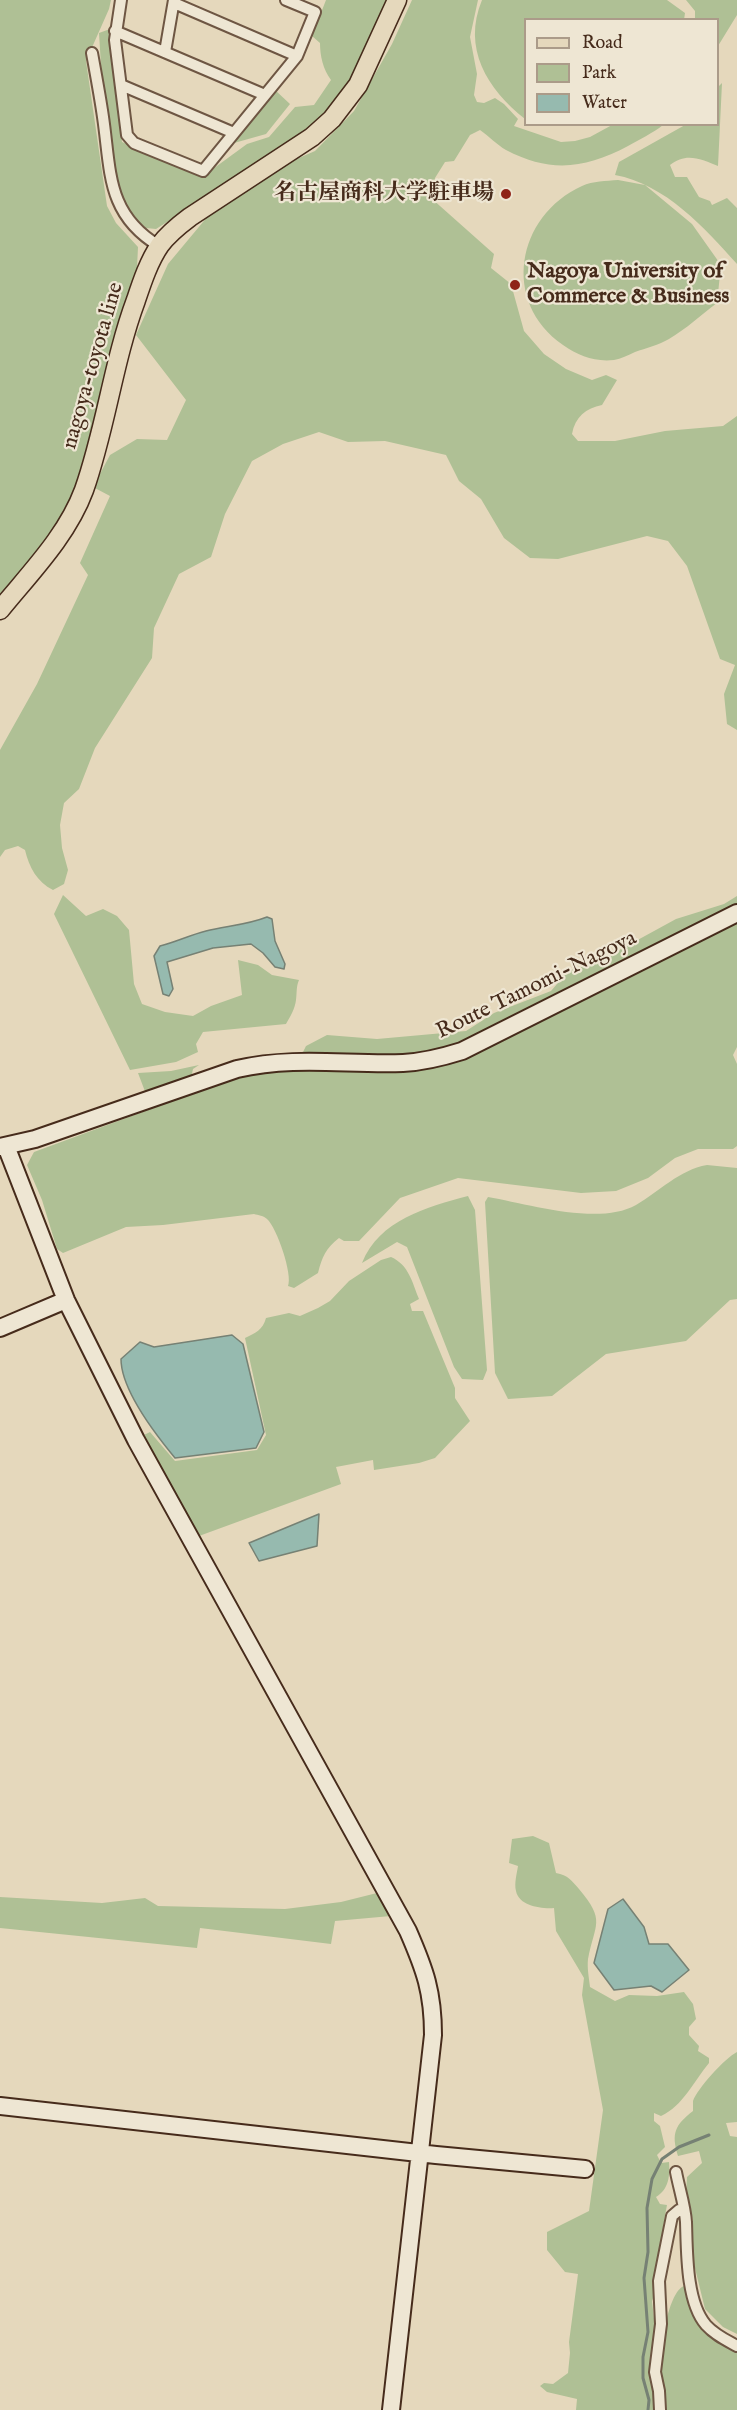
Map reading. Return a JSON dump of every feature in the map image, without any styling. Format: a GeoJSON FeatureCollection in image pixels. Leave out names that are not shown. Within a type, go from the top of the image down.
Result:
{"type":"FeatureCollection","features":[{"type":"Feature","properties":{"kind":"main road","name":"nagoya-toyota line"},"geometry":{"type":"LineString","coordinates":[[0,610],[74,515],[84,489],[125,329],[143,280],[159,246],[172,230],[312,137],[332,119],[358,85],[397,0]]}},
{"type":"Feature","properties":{"kind":"street"},"geometry":{"type":"LineString","coordinates":[[121,0],[116,31],[127,135],[134,143],[203,171],[297,56],[315,12],[286,0]]}},
{"type":"Feature","properties":{"kind":"street"},"geometry":{"type":"LineString","coordinates":[[165,52],[174,2],[297,56]]}},
{"type":"Feature","properties":{"kind":"street"},"geometry":{"type":"LineString","coordinates":[[116,31],[265,95]]}},
{"type":"Feature","properties":{"kind":"street"},"geometry":{"type":"LineString","coordinates":[[92,53],[112,186],[121,210],[142,236],[159,246]]}},
{"type":"Feature","properties":{"kind":"street"},"geometry":{"type":"LineString","coordinates":[[121,85],[234,133]]}},
{"type":"Feature","properties":{"kind":"street","name":"Route Tamomi-Nagoya"},"geometry":{"type":"LineString","coordinates":[[3,1147],[35,1139],[237,1069],[266,1062],[293,1060],[404,1063],[434,1059],[462,1051],[737,913]]}},
{"type":"Feature","properties":{"kind":"street"},"geometry":{"type":"LineString","coordinates":[[3,1147],[66,1300],[136,1440],[408,1931],[424,1967],[431,1992],[433,2035],[391,2410]]}},
{"type":"Feature","properties":{"kind":"street"},"geometry":{"type":"LineString","coordinates":[[0,1328],[66,1300]]}},
{"type":"Feature","properties":{"kind":"street"},"geometry":{"type":"LineString","coordinates":[[0,2106],[585,2169]]}},
{"type":"Feature","properties":{"kind":"street"},"geometry":{"type":"LineString","coordinates":[[676,2172],[686,2218],[688,2275],[698,2308],[705,2324],[717,2336],[737,2346]]}},
{"type":"Feature","properties":{"kind":"street"},"geometry":{"type":"LineString","coordinates":[[660,2410],[655,2372],[661,2324],[660,2281],[672,2216],[679,2210],[683,2212]]}},
{"type":"Feature","properties":{"kind":"green space"},"geometry":{"type":"Polygon","coordinates":[[[0,0],[111,0],[86,61],[107,206],[116,223],[138,247],[137,268],[88,454],[70,505],[48,542],[0,600],[0,0]]]}},
{"type":"Feature","properties":{"kind":"green space"},"geometry":{"type":"Polygon","coordinates":[[[326,0],[393,0],[344,94],[318,126],[156,229],[146,228],[130,214],[120,195],[102,82],[99,33],[110,29],[122,142],[198,173],[206,174],[247,144],[269,137],[295,107],[314,105],[331,80],[322,62],[320,43],[312,36],[326,0]]]}},
{"type":"Feature","properties":{"kind":"green space"},"geometry":{"type":"Polygon","coordinates":[[[412,0],[478,0],[470,37],[477,74],[474,95],[477,102],[484,103],[495,98],[518,119],[514,126],[561,142],[590,137],[610,126],[661,126],[612,154],[597,160],[567,165],[553,165],[522,157],[503,148],[480,130],[470,135],[454,161],[445,162],[435,178],[431,198],[494,254],[491,268],[511,284],[524,331],[544,354],[566,369],[592,380],[606,375],[617,380],[602,405],[591,408],[579,418],[572,434],[578,441],[615,441],[665,431],[723,426],[737,416],[737,730],[727,724],[724,694],[735,665],[720,659],[687,566],[668,541],[647,536],[558,559],[530,558],[504,538],[481,499],[459,481],[446,455],[385,441],[348,442],[319,432],[283,444],[252,461],[225,514],[211,557],[179,574],[154,628],[152,658],[95,748],[79,789],[64,803],[60,825],[62,848],[68,870],[64,884],[53,890],[42,883],[34,873],[25,850],[18,846],[5,850],[0,857],[0,750],[37,684],[88,575],[80,563],[110,496],[93,487],[110,455],[137,439],[167,440],[186,400],[136,335],[168,264],[208,216],[276,168],[315,151],[354,111],[392,44],[412,0]]]}},
{"type":"Feature","properties":{"kind":"green space"},"geometry":{"type":"Polygon","coordinates":[[[482,0],[667,0],[685,13],[684,18],[524,18],[524,118],[511,107],[489,81],[477,51],[475,35],[482,0]]]}},
{"type":"Feature","properties":{"kind":"green space"},"geometry":{"type":"Polygon","coordinates":[[[686,0],[737,0],[737,15],[719,44],[719,18],[695,18],[695,11],[686,0]]]}},
{"type":"Feature","properties":{"kind":"green space"},"geometry":{"type":"Polygon","coordinates":[[[722,83],[718,166],[694,158],[682,159],[670,165],[675,177],[687,177],[699,197],[710,201],[712,205],[727,198],[737,208],[737,264],[683,209],[651,188],[615,175],[619,162],[683,126],[719,126],[719,86],[722,83]]]}},
{"type":"Feature","properties":{"kind":"green space"},"geometry":{"type":"Polygon","coordinates":[[[275,90],[290,104],[266,134],[227,145],[275,90]]]}},
{"type":"Feature","properties":{"kind":"green space"},"geometry":{"type":"Polygon","coordinates":[[[618,180],[645,185],[692,224],[721,265],[717,303],[693,322],[661,343],[617,359],[600,360],[569,349],[543,327],[531,306],[524,284],[524,261],[531,238],[542,217],[560,200],[586,184],[618,180]]]}},
{"type":"Feature","properties":{"kind":"green space"},"geometry":{"type":"Polygon","coordinates":[[[63,895],[86,916],[103,909],[117,916],[129,930],[134,984],[142,1004],[165,1012],[193,1016],[211,1006],[242,995],[238,960],[258,965],[272,975],[299,980],[291,1016],[286,1024],[203,1032],[196,1044],[198,1052],[176,1062],[130,1070],[54,914],[63,895]]]}},
{"type":"Feature","properties":{"kind":"green space"},"geometry":{"type":"Polygon","coordinates":[[[737,896],[737,907],[476,1037],[437,1051],[411,1055],[303,1052],[306,1046],[327,1035],[377,1039],[466,1031],[494,1013],[551,991],[568,971],[601,960],[676,919],[724,904],[737,896]]]}},
{"type":"Feature","properties":{"kind":"green space"},"geometry":{"type":"Polygon","coordinates":[[[737,919],[737,1047],[733,1055],[737,1064],[737,1146],[733,1149],[698,1149],[675,1158],[648,1178],[616,1191],[581,1193],[458,1178],[400,1198],[359,1241],[344,1241],[339,1238],[325,1253],[318,1273],[294,1288],[288,1286],[286,1262],[271,1224],[263,1216],[254,1214],[126,1227],[63,1253],[57,1249],[42,1200],[27,1165],[34,1152],[232,1079],[266,1071],[401,1071],[737,919]]]}},
{"type":"Feature","properties":{"kind":"green space"},"geometry":{"type":"Polygon","coordinates":[[[199,1065],[193,1069],[191,1078],[146,1094],[138,1073],[171,1071],[199,1065]]]}},
{"type":"Feature","properties":{"kind":"green space"},"geometry":{"type":"Polygon","coordinates":[[[707,1165],[737,1168],[737,1299],[730,1300],[686,1341],[606,1354],[552,1396],[508,1399],[495,1373],[485,1202],[488,1197],[563,1212],[603,1214],[621,1211],[636,1205],[687,1171],[707,1165]]]}},
{"type":"Feature","properties":{"kind":"green space"},"geometry":{"type":"Polygon","coordinates":[[[468,1196],[475,1210],[487,1370],[483,1380],[462,1379],[454,1367],[407,1247],[397,1242],[362,1263],[370,1248],[392,1226],[421,1211],[468,1196]]]}},
{"type":"Feature","properties":{"kind":"green space"},"geometry":{"type":"Polygon","coordinates":[[[391,1257],[406,1269],[409,1275],[419,1299],[410,1304],[412,1311],[423,1311],[455,1388],[455,1398],[470,1421],[435,1458],[419,1463],[374,1470],[373,1460],[336,1467],[341,1484],[199,1536],[144,1435],[150,1432],[175,1461],[257,1450],[266,1435],[245,1338],[261,1328],[266,1318],[289,1313],[300,1316],[318,1308],[330,1301],[349,1281],[381,1260],[391,1257]]]}},
{"type":"Feature","properties":{"kind":"green space"},"geometry":{"type":"Polygon","coordinates":[[[533,1836],[549,1843],[556,1873],[567,1877],[574,1883],[593,1908],[596,1922],[588,1959],[590,1987],[615,2001],[629,1995],[657,1996],[684,1992],[693,2004],[696,2019],[689,2027],[689,2035],[699,2046],[698,2051],[709,2058],[709,2063],[676,2106],[661,2116],[654,2113],[654,2121],[660,2126],[665,2147],[657,2155],[661,2163],[669,2162],[669,2177],[666,2186],[656,2197],[660,2204],[667,2205],[652,2301],[655,2327],[651,2377],[656,2410],[576,2410],[577,2399],[547,2392],[540,2386],[544,2383],[553,2384],[568,2373],[569,2342],[578,2274],[565,2272],[547,2250],[547,2232],[589,2211],[603,2110],[582,1995],[584,1978],[556,1931],[554,1908],[537,1907],[526,1903],[521,1900],[516,1891],[518,1866],[509,1863],[512,1839],[533,1836]]]}},
{"type":"Feature","properties":{"kind":"green space"},"geometry":{"type":"Polygon","coordinates":[[[377,1893],[391,1916],[335,1921],[331,1944],[200,1928],[197,1948],[0,1928],[0,1897],[102,1903],[145,1898],[158,1906],[285,1909],[341,1902],[377,1893]]]}},
{"type":"Feature","properties":{"kind":"green space"},"geometry":{"type":"Polygon","coordinates":[[[737,2052],[737,2122],[726,2123],[730,2136],[737,2137],[737,2334],[723,2327],[705,2309],[692,2256],[693,2221],[686,2195],[687,2177],[702,2163],[699,2151],[678,2156],[675,2135],[678,2125],[693,2111],[693,2101],[700,2089],[719,2067],[737,2052]]]}},
{"type":"Feature","properties":{"kind":"green space"},"geometry":{"type":"Polygon","coordinates":[[[684,2286],[689,2288],[702,2328],[715,2340],[737,2352],[737,2410],[666,2410],[659,2373],[662,2340],[673,2300],[684,2286]]]}},
{"type":"Feature","properties":{"kind":"water"},"geometry":{"type":"Polygon","coordinates":[[[267,917],[272,919],[275,941],[285,964],[284,969],[275,967],[263,953],[251,944],[213,948],[167,962],[173,989],[169,996],[163,994],[154,956],[160,946],[206,931],[267,917]]]}},
{"type":"Feature","properties":{"kind":"water"},"geometry":{"type":"Polygon","coordinates":[[[232,1335],[243,1344],[264,1432],[256,1448],[175,1458],[133,1398],[121,1359],[140,1342],[154,1347],[232,1335]]]}},
{"type":"Feature","properties":{"kind":"water"},"geometry":{"type":"Polygon","coordinates":[[[319,1514],[317,1546],[259,1561],[249,1543],[319,1514]]]}},
{"type":"Feature","properties":{"kind":"water"},"geometry":{"type":"Polygon","coordinates":[[[623,1899],[644,1927],[649,1944],[668,1944],[689,1970],[662,1992],[651,1986],[614,1990],[594,1963],[608,1909],[623,1899]]]}},
{"type":"Feature","properties":{"kind":"waterway"},"geometry":{"type":"LineString","coordinates":[[648,2410],[649,2400],[643,2378],[643,2357],[648,2332],[644,2278],[648,2252],[647,2208],[652,2179],[662,2159],[679,2147],[709,2135]]}},
{"type":"Feature","properties":{"kind":"place","name":"名古屋商科大学駐車場"},"geometry":{"type":"Point","coordinates":[506,194]}},
{"type":"Feature","properties":{"kind":"place","name":"Nagoya University of Commerce & Business"},"geometry":{"type":"Point","coordinates":[515,285]}}]}
